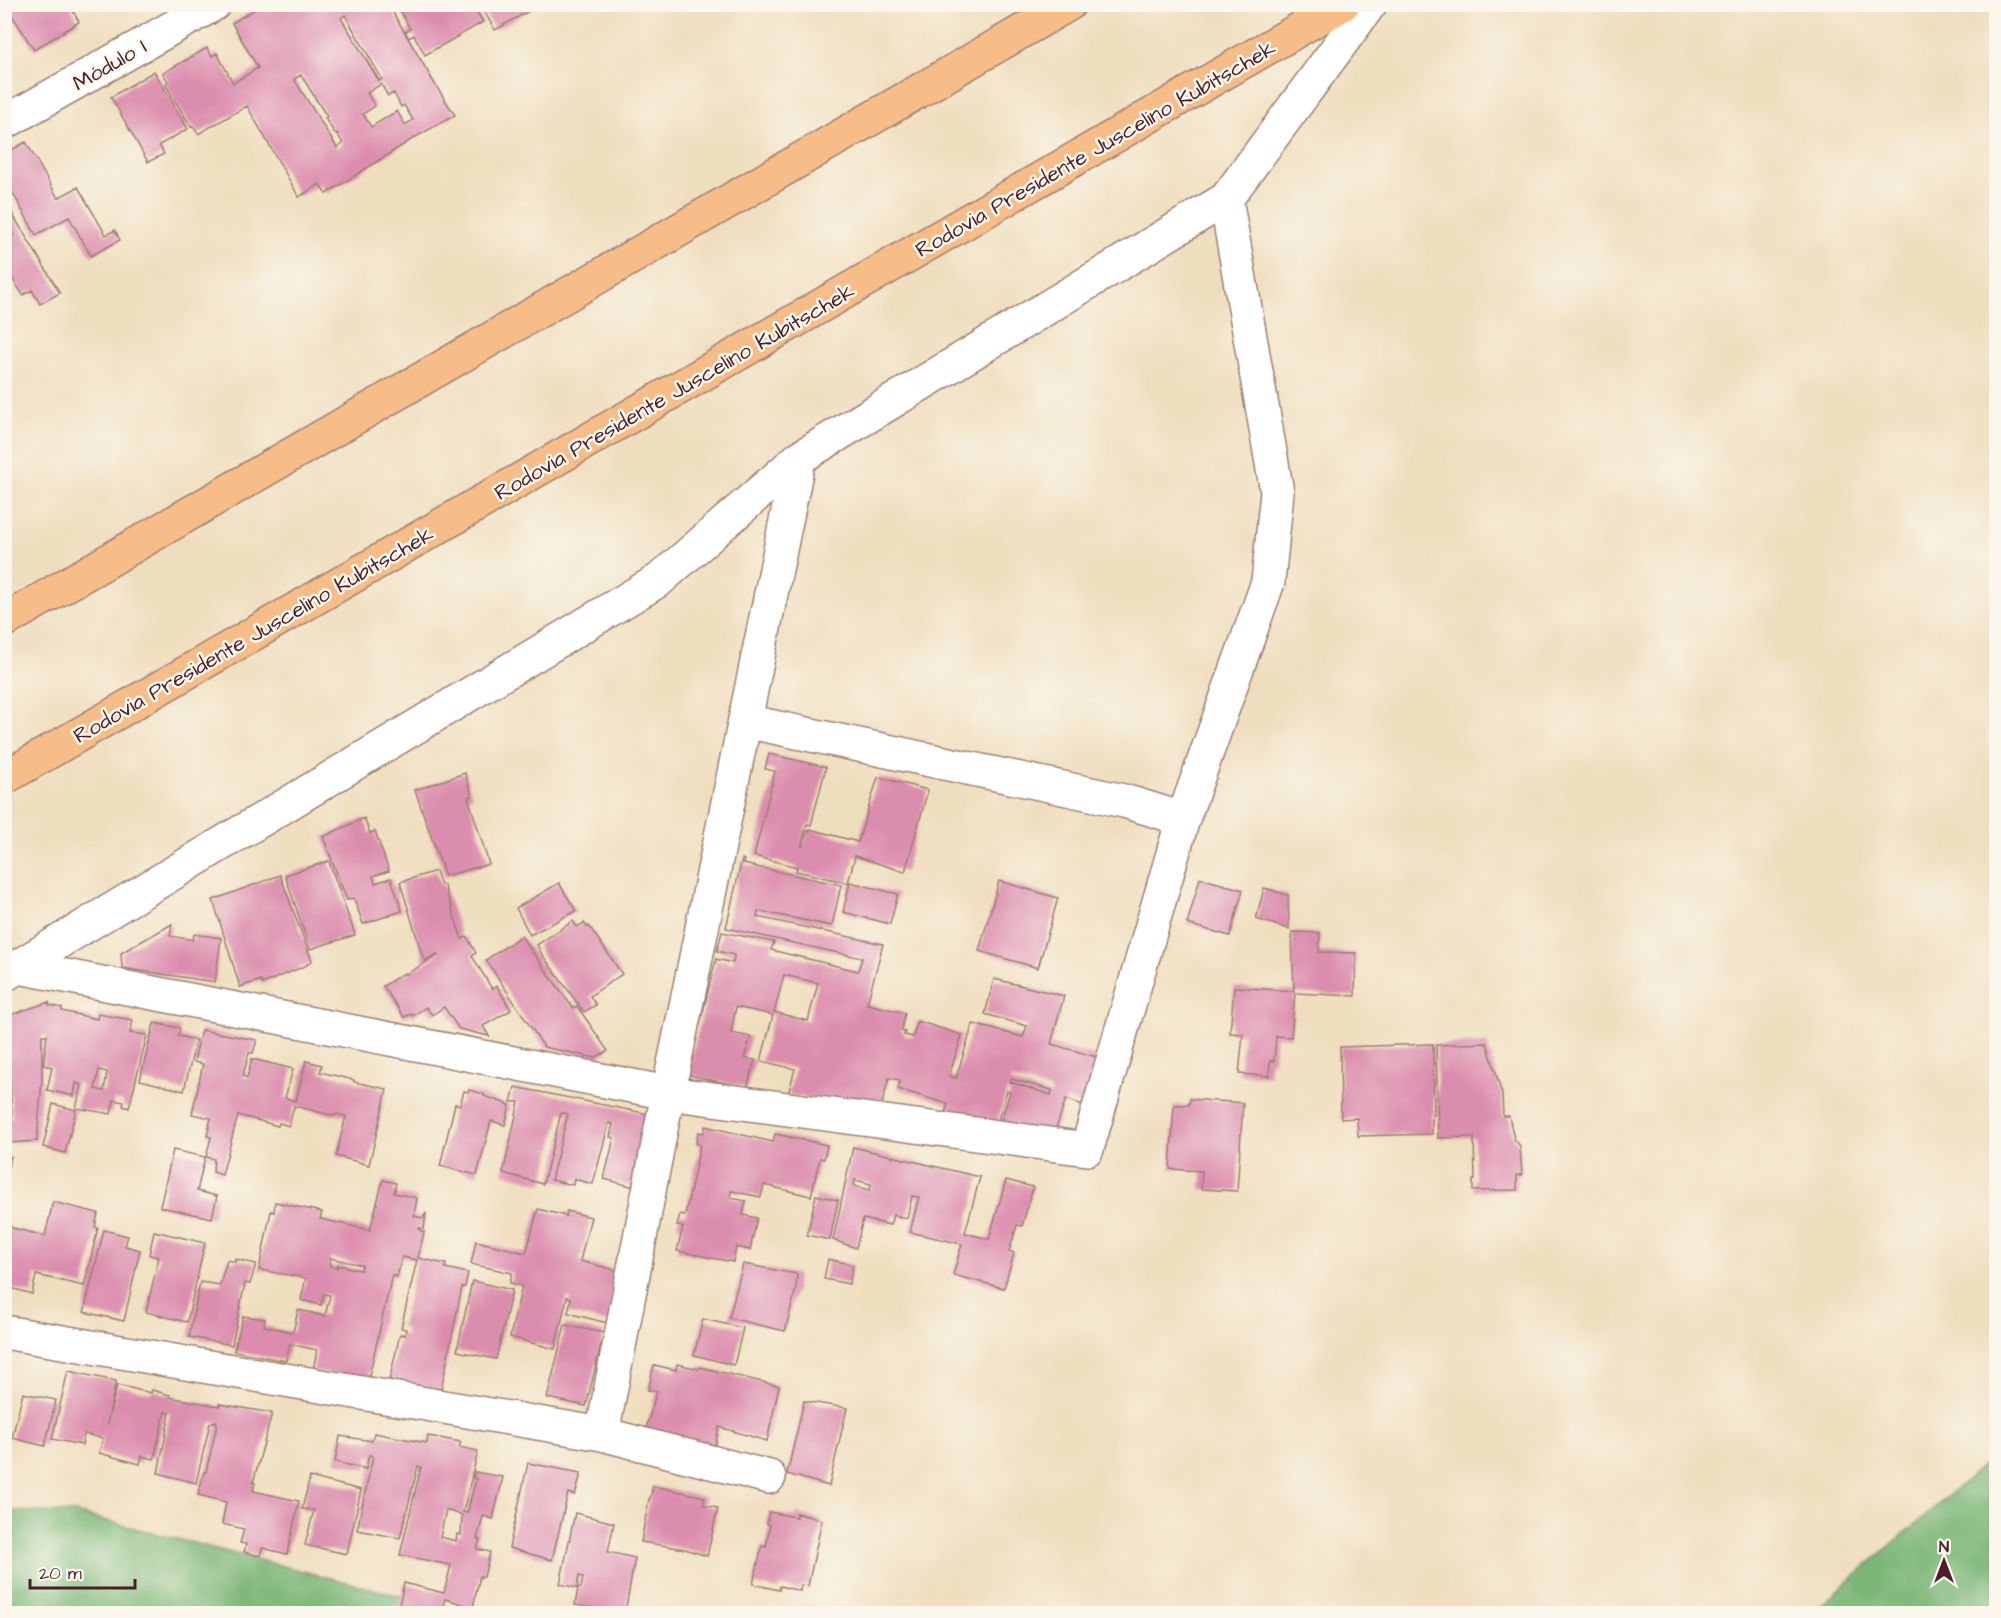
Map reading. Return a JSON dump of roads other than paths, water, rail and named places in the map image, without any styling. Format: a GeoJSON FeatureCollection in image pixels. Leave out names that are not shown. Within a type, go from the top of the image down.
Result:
{"type":"FeatureCollection","features":[{"type":"Feature","properties":{"kind":"highway"},"geometry":{"type":"LineString","coordinates":[[4,621],[1069,4]]}},
{"type":"Feature","properties":{"kind":"highway","name":"Rodovia Presidente Juscelino Kubitschek"},"geometry":{"type":"LineString","coordinates":[[4,778],[1343,4]]}},
{"type":"Feature","properties":{"kind":"street","name":"Módulo I"},"geometry":{"type":"LineString","coordinates":[[4,123],[214,4]]}},
{"type":"Feature","properties":{"kind":"street"},"geometry":{"type":"LineString","coordinates":[[12,971],[659,579],[799,458],[1227,199],[1370,4]]}},
{"type":"Feature","properties":{"kind":"street"},"geometry":{"type":"LineString","coordinates":[[12,971],[668,1093],[1087,1149],[1183,819],[1268,582],[1277,492],[1227,199]]}},
{"type":"Feature","properties":{"kind":"street"},"geometry":{"type":"LineString","coordinates":[[602,1434],[668,1093],[799,458]]}},
{"type":"Feature","properties":{"kind":"street"},"geometry":{"type":"LineString","coordinates":[[745,721],[1124,801],[1183,819]]}},
{"type":"Feature","properties":{"kind":"street"},"geometry":{"type":"LineString","coordinates":[[4,1332],[602,1434],[769,1477]]}}]}
